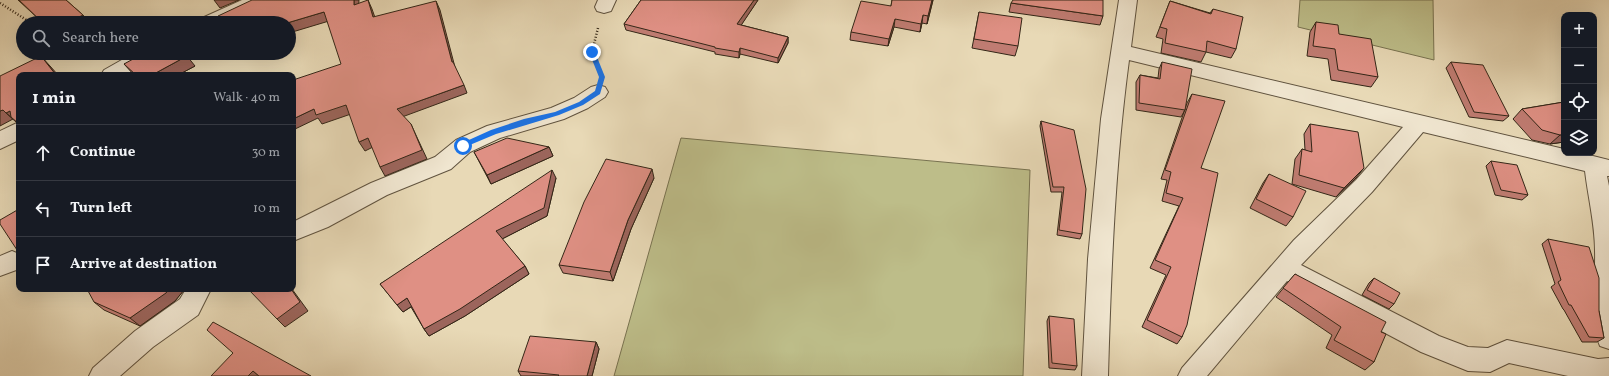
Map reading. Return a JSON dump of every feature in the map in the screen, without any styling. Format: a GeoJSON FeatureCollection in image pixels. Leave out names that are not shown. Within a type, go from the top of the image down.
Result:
{"type":"FeatureCollection","features":[{"type":"Feature","properties":{"kind":"street"},"geometry":{"type":"LineString","coordinates":[[224,16],[258,0]]}},
{"type":"Feature","properties":{"kind":"street"},"geometry":{"type":"LineString","coordinates":[[1095,376],[1101,243],[1111,119],[1128,0]]}},
{"type":"Feature","properties":{"kind":"street"},"geometry":{"type":"LineString","coordinates":[[1121,51],[1602,166],[1608,248],[1607,325],[1609,338]]}},
{"type":"Feature","properties":{"kind":"street"},"geometry":{"type":"LineString","coordinates":[[116,72],[137,60]]}},
{"type":"Feature","properties":{"kind":"street"},"geometry":{"type":"LineString","coordinates":[[296,231],[320,220],[379,189],[443,163],[463,146],[494,132],[524,122],[557,114],[581,103],[598,92]]}},
{"type":"Feature","properties":{"kind":"street"},"geometry":{"type":"LineString","coordinates":[[1191,376],[1284,268],[1364,186],[1419,123]]}},
{"type":"Feature","properties":{"kind":"street"},"geometry":{"type":"LineString","coordinates":[[0,141],[16,132]]}},
{"type":"Feature","properties":{"kind":"street"},"geometry":{"type":"LineString","coordinates":[[1284,268],[1430,344],[1468,359],[1490,360],[1507,351],[1598,371],[1609,370]]}},
{"type":"Feature","properties":{"kind":"street"},"geometry":{"type":"LineString","coordinates":[[102,376],[144,339],[189,307],[197,292]]}},
{"type":"Feature","properties":{"kind":"path"},"geometry":{"type":"LineString","coordinates":[[0,3],[20,16]]}},
{"type":"Feature","properties":{"kind":"path"},"geometry":{"type":"LineString","coordinates":[[598,92],[602,77],[592,52],[605,4]]}},
{"type":"Feature","properties":{"kind":"green space"},"geometry":{"type":"Polygon","coordinates":[[[1300,0],[1433,0],[1434,60],[1298,27],[1300,0]]]}},
{"type":"Feature","properties":{"kind":"green space"},"geometry":{"type":"Polygon","coordinates":[[[681,138],[1030,170],[1023,376],[614,376],[681,138]]]}},
{"type":"Feature","properties":{"kind":"building"},"geometry":{"type":"Polygon","coordinates":[[[19,0],[66,0],[83,15],[81,16],[36,16],[19,0]]]}},
{"type":"Feature","properties":{"kind":"building"},"geometry":{"type":"Polygon","coordinates":[[[252,0],[354,0],[354,5],[368,0],[373,17],[436,1],[452,62],[464,85],[397,109],[411,124],[422,150],[380,167],[368,138],[359,142],[346,105],[316,115],[314,109],[296,118],[296,79],[341,64],[324,12],[296,20],[296,16],[218,16],[252,0]]]}},
{"type":"Feature","properties":{"kind":"building"},"geometry":{"type":"Polygon","coordinates":[[[641,0],[754,0],[737,24],[788,37],[778,58],[740,48],[739,52],[715,48],[624,24],[641,0]]]}},
{"type":"Feature","properties":{"kind":"building"},"geometry":{"type":"Polygon","coordinates":[[[892,0],[932,0],[928,16],[923,15],[921,24],[895,19],[889,39],[851,32],[861,1],[891,6],[892,0]]]}},
{"type":"Feature","properties":{"kind":"building"},"geometry":{"type":"Polygon","coordinates":[[[1013,0],[1103,0],[1103,16],[1011,3],[1013,0]]]}},
{"type":"Feature","properties":{"kind":"building"},"geometry":{"type":"Polygon","coordinates":[[[1170,1],[1211,14],[1213,9],[1243,17],[1236,49],[1207,41],[1206,52],[1165,43],[1167,29],[1160,27],[1170,1]]]}},
{"type":"Feature","properties":{"kind":"building"},"geometry":{"type":"Polygon","coordinates":[[[979,12],[1022,18],[1018,46],[974,39],[979,12]]]}},
{"type":"Feature","properties":{"kind":"building"},"geometry":{"type":"Polygon","coordinates":[[[1316,22],[1338,25],[1339,34],[1371,39],[1378,77],[1338,70],[1335,49],[1313,46],[1316,22]]]}},
{"type":"Feature","properties":{"kind":"building"},"geometry":{"type":"Polygon","coordinates":[[[33,60],[44,60],[54,72],[16,72],[16,121],[11,117],[10,111],[6,113],[3,110],[0,111],[0,76],[33,60]]]}},
{"type":"Feature","properties":{"kind":"building"},"geometry":{"type":"Polygon","coordinates":[[[131,60],[180,60],[158,72],[133,72],[124,64],[131,60]]]}},
{"type":"Feature","properties":{"kind":"building"},"geometry":{"type":"Polygon","coordinates":[[[1162,62],[1192,69],[1185,110],[1139,103],[1140,75],[1160,79],[1162,62]]]}},
{"type":"Feature","properties":{"kind":"building"},"geometry":{"type":"Polygon","coordinates":[[[1451,62],[1483,65],[1509,116],[1474,112],[1451,62]]]}},
{"type":"Feature","properties":{"kind":"building"},"geometry":{"type":"Polygon","coordinates":[[[1192,94],[1225,101],[1201,168],[1218,173],[1187,325],[1182,337],[1147,320],[1171,267],[1155,260],[1183,198],[1166,193],[1171,172],[1165,170],[1192,94]]]}},
{"type":"Feature","properties":{"kind":"building"},"geometry":{"type":"Polygon","coordinates":[[[1561,102],[1561,135],[1542,130],[1522,109],[1561,102]]]}},
{"type":"Feature","properties":{"kind":"building"},"geometry":{"type":"Polygon","coordinates":[[[1041,121],[1074,130],[1086,189],[1082,234],[1059,230],[1064,187],[1053,187],[1041,121]]]}},
{"type":"Feature","properties":{"kind":"building"},"geometry":{"type":"Polygon","coordinates":[[[1310,124],[1358,132],[1364,168],[1344,188],[1299,175],[1302,149],[1312,152],[1310,124]]]}},
{"type":"Feature","properties":{"kind":"building"},"geometry":{"type":"Polygon","coordinates":[[[507,138],[549,147],[487,175],[474,152],[507,138]]]}},
{"type":"Feature","properties":{"kind":"building"},"geometry":{"type":"Polygon","coordinates":[[[606,159],[652,169],[628,220],[610,272],[559,265],[584,202],[606,159]]]}},
{"type":"Feature","properties":{"kind":"building"},"geometry":{"type":"Polygon","coordinates":[[[1491,161],[1517,165],[1528,195],[1501,190],[1491,161]]]}},
{"type":"Feature","properties":{"kind":"building"},"geometry":{"type":"Polygon","coordinates":[[[552,170],[544,208],[496,231],[525,266],[460,309],[424,329],[407,298],[397,305],[380,284],[552,170]]]}},
{"type":"Feature","properties":{"kind":"building"},"geometry":{"type":"Polygon","coordinates":[[[1269,174],[1306,191],[1293,217],[1256,199],[1269,174]]]}},
{"type":"Feature","properties":{"kind":"building"},"geometry":{"type":"Polygon","coordinates":[[[16,211],[16,248],[0,224],[0,220],[16,211]]]}},
{"type":"Feature","properties":{"kind":"building"},"geometry":{"type":"Polygon","coordinates":[[[1548,239],[1589,247],[1599,278],[1599,311],[1604,338],[1589,337],[1571,305],[1569,305],[1558,282],[1561,280],[1548,239]]]}},
{"type":"Feature","properties":{"kind":"building"},"geometry":{"type":"Polygon","coordinates":[[[1295,274],[1386,322],[1381,332],[1386,334],[1374,362],[1334,340],[1341,327],[1283,288],[1295,274]]]}},
{"type":"Feature","properties":{"kind":"building"},"geometry":{"type":"Polygon","coordinates":[[[1374,278],[1400,293],[1394,304],[1367,290],[1374,278]]]}},
{"type":"Feature","properties":{"kind":"building"},"geometry":{"type":"Polygon","coordinates":[[[89,292],[167,292],[130,318],[94,302],[89,292]]]}},
{"type":"Feature","properties":{"kind":"building"},"geometry":{"type":"Polygon","coordinates":[[[251,292],[293,292],[300,302],[277,319],[251,292]]]}},
{"type":"Feature","properties":{"kind":"building"},"geometry":{"type":"Polygon","coordinates":[[[1049,316],[1074,319],[1077,366],[1052,363],[1049,316]]]}},
{"type":"Feature","properties":{"kind":"building"},"geometry":{"type":"Polygon","coordinates":[[[213,322],[311,376],[259,376],[253,371],[248,376],[211,376],[233,353],[207,330],[213,322]]]}},
{"type":"Feature","properties":{"kind":"building"},"geometry":{"type":"Polygon","coordinates":[[[530,336],[596,342],[587,376],[558,376],[559,375],[518,371],[530,336]]]}},
{"type":"Feature","properties":{"kind":"route"},"geometry":{"type":"LineString","coordinates":[[463,146],[494,132],[524,122],[557,114],[581,103],[598,92],[602,77],[592,52]]}}]}
